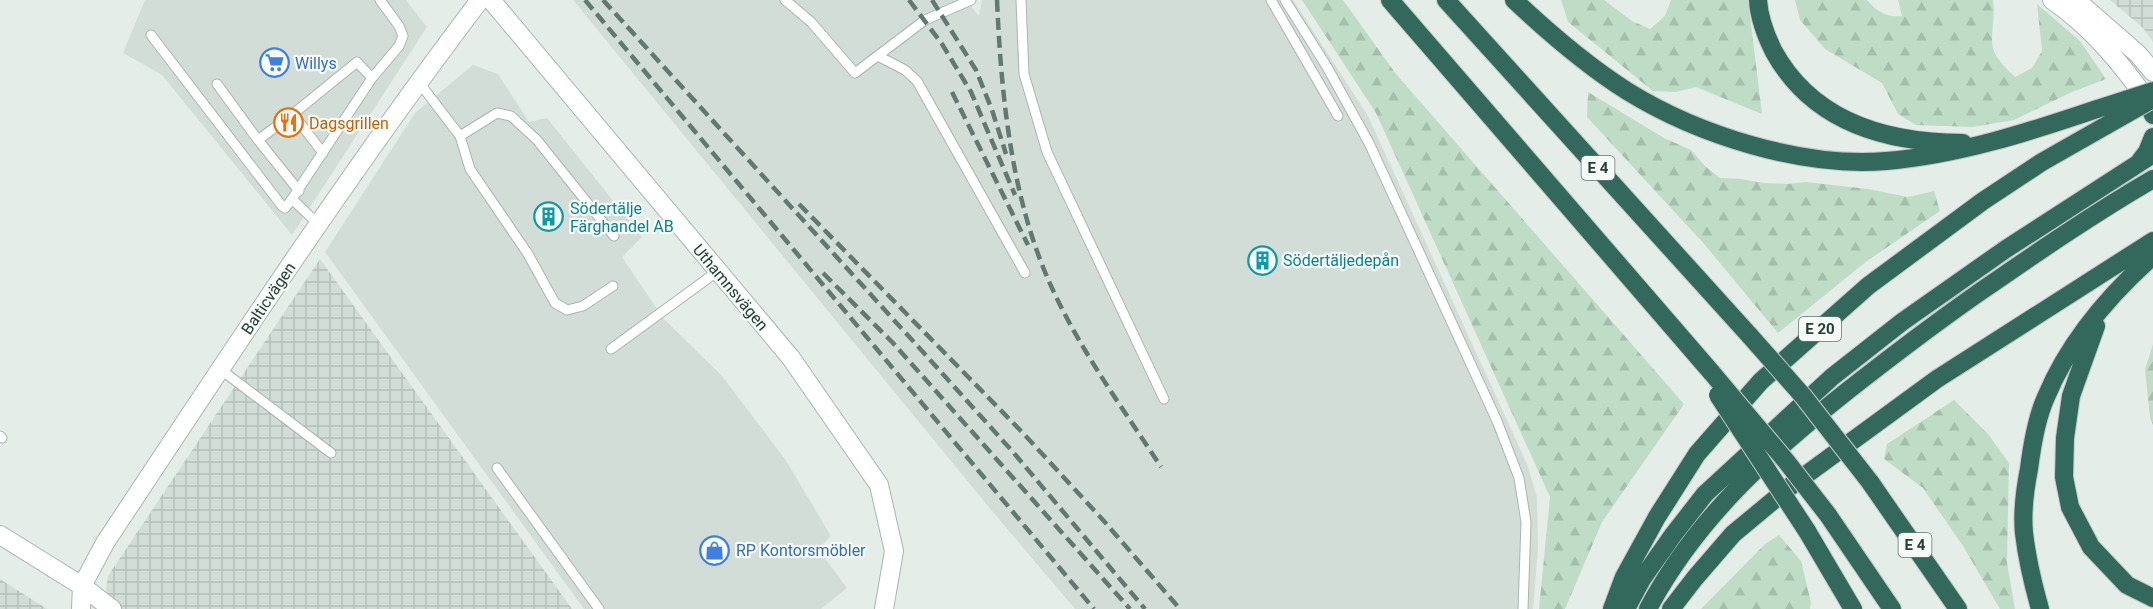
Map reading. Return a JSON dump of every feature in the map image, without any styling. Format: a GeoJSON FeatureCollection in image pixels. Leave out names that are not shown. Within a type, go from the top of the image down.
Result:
{"type":"FeatureCollection","features":[{"type":"Feature","properties":{"kind":"highway"},"geometry":{"type":"LineString","coordinates":[[1389,0],[1684,340],[1710,376],[1853,609]]}},
{"type":"Feature","properties":{"kind":"highway","name":"E 4"},"geometry":{"type":"LineString","coordinates":[[1446,0],[1803,396],[1870,482],[1958,609]]}},
{"type":"Feature","properties":{"kind":"highway"},"geometry":{"type":"LineString","coordinates":[[1514,0],[1556,39],[1627,91],[1698,127],[1762,148],[1834,161],[1885,161],[1945,153],[2053,124],[2097,109],[2152,103]]}},
{"type":"Feature","properties":{"kind":"highway"},"geometry":{"type":"LineString","coordinates":[[1758,0],[1766,37],[1784,69],[1809,97],[1844,120],[1886,136],[1953,143],[1982,143]]}},
{"type":"Feature","properties":{"kind":"highway","name":"E 20"},"geometry":{"type":"LineString","coordinates":[[1612,609],[1624,577],[1657,517],[1697,454],[1761,381],[1868,286],[1983,201],[2042,162],[2107,125],[2152,103]]}},
{"type":"Feature","properties":{"kind":"highway"},"geometry":{"type":"LineString","coordinates":[[1626,609],[1642,579],[1705,494],[1832,377],[1902,322],[2006,249],[2146,157],[2153,137]]}},
{"type":"Feature","properties":{"kind":"highway"},"geometry":{"type":"LineString","coordinates":[[1648,609],[1667,576],[1717,508],[1798,430],[1913,339],[2016,267],[2153,180]]}},
{"type":"Feature","properties":{"kind":"highway"},"geometry":{"type":"LineString","coordinates":[[1671,609],[1733,534],[1792,485],[1937,379],[2153,241]]}},
{"type":"Feature","properties":{"kind":"highway"},"geometry":{"type":"LineString","coordinates":[[2040,609],[2032,579],[2024,531],[2026,486],[2032,444],[2046,398],[2070,351],[2102,306],[2153,256]]}},
{"type":"Feature","properties":{"kind":"highway"},"geometry":{"type":"LineString","coordinates":[[2102,306],[2071,396],[2065,438],[2064,477],[2070,507],[2091,547],[2127,585],[2153,598]]}},
{"type":"Feature","properties":{"kind":"highway"},"geometry":{"type":"LineString","coordinates":[[1710,376],[1786,461],[1828,515],[1892,609]]}},
{"type":"Feature","properties":{"kind":"street","name":"Balticvägen"},"geometry":{"type":"LineString","coordinates":[[81,609],[82,586],[105,543],[318,224],[418,81],[480,0]]}},
{"type":"Feature","properties":{"kind":"street","name":"Uthamnsvägen"},"geometry":{"type":"LineString","coordinates":[[491,0],[791,358],[879,485],[894,551],[885,609]]}},
{"type":"Feature","properties":{"kind":"street"},"geometry":{"type":"LineString","coordinates":[[2052,0],[2089,31],[2124,68],[2152,103]]}},
{"type":"Feature","properties":{"kind":"street"},"geometry":{"type":"LineString","coordinates":[[2076,0],[2138,54],[2153,72]]}},
{"type":"Feature","properties":{"kind":"street"},"geometry":{"type":"LineString","coordinates":[[0,535],[82,586],[112,609]]}},
{"type":"Feature","properties":{"kind":"lane"},"geometry":{"type":"LineString","coordinates":[[151,35],[285,208],[299,191],[372,78],[399,46],[403,36],[399,26],[380,0]]}},
{"type":"Feature","properties":{"kind":"lane"},"geometry":{"type":"LineString","coordinates":[[785,0],[811,22],[855,73],[948,4],[971,0]]}},
{"type":"Feature","properties":{"kind":"lane"},"geometry":{"type":"LineString","coordinates":[[1021,0],[1024,74],[1047,152],[1164,399]]}},
{"type":"Feature","properties":{"kind":"lane"},"geometry":{"type":"LineString","coordinates":[[1271,0],[1338,116]]}},
{"type":"Feature","properties":{"kind":"lane"},"geometry":{"type":"LineString","coordinates":[[1285,0],[1327,67],[1369,143],[1497,421],[1519,478],[1526,522],[1523,609]]}},
{"type":"Feature","properties":{"kind":"lane"},"geometry":{"type":"LineString","coordinates":[[878,56],[905,70],[917,81],[1025,273]]}},
{"type":"Feature","properties":{"kind":"lane"},"geometry":{"type":"LineString","coordinates":[[258,140],[357,62],[372,78]]}},
{"type":"Feature","properties":{"kind":"lane"},"geometry":{"type":"LineString","coordinates":[[418,81],[460,136],[470,169],[528,254],[555,303],[567,310],[583,306],[613,285]]}},
{"type":"Feature","properties":{"kind":"lane"},"geometry":{"type":"LineString","coordinates":[[217,84],[299,191]]}},
{"type":"Feature","properties":{"kind":"lane"},"geometry":{"type":"LineString","coordinates":[[460,136],[497,112],[511,116],[537,140],[614,236]]}},
{"type":"Feature","properties":{"kind":"lane"},"geometry":{"type":"LineString","coordinates":[[293,114],[323,153]]}},
{"type":"Feature","properties":{"kind":"lane"},"geometry":{"type":"LineString","coordinates":[[292,199],[318,224]]}},
{"type":"Feature","properties":{"kind":"lane"},"geometry":{"type":"LineString","coordinates":[[611,350],[718,271]]}},
{"type":"Feature","properties":{"kind":"lane"},"geometry":{"type":"LineString","coordinates":[[220,369],[331,453]]}},
{"type":"Feature","properties":{"kind":"lane"},"geometry":{"type":"LineString","coordinates":[[497,468],[599,609]]}},
{"type":"Feature","properties":{"kind":"shaded area"},"geometry":{"type":"Polygon","coordinates":[[[145,0],[406,0],[427,27],[292,235],[162,75],[123,53],[145,0]]]}},
{"type":"Feature","properties":{"kind":"shaded area"},"geometry":{"type":"Polygon","coordinates":[[[573,0],[966,0],[979,16],[982,0],[1293,0],[1368,116],[1527,464],[1537,497],[1538,549],[1533,609],[1075,609],[573,0]]]}},
{"type":"Feature","properties":{"kind":"shaded area"},"geometry":{"type":"Polygon","coordinates":[[[2110,0],[2153,0],[2153,42],[2143,28],[2110,0]]]}},
{"type":"Feature","properties":{"kind":"shaded area"},"geometry":{"type":"Polygon","coordinates":[[[473,65],[498,74],[529,122],[547,118],[642,237],[622,257],[663,318],[722,376],[785,459],[831,536],[818,549],[847,588],[821,609],[584,609],[325,252],[415,113],[473,65]]]}},
{"type":"Feature","properties":{"kind":"shaded area"},"geometry":{"type":"Polygon","coordinates":[[[320,259],[572,609],[103,609],[108,576],[320,259]]]}},
{"type":"Feature","properties":{"kind":"shaded area"},"geometry":{"type":"Polygon","coordinates":[[[0,579],[47,609],[0,609],[0,579]]]}},
{"type":"Feature","properties":{"kind":"green space"},"geometry":{"type":"Polygon","coordinates":[[[1302,0],[1343,0],[1396,74],[1684,404],[1602,522],[1565,609],[1539,609],[1550,497],[1376,113],[1302,0]]]}},
{"type":"Feature","properties":{"kind":"green space"},"geometry":{"type":"Polygon","coordinates":[[[1561,0],[1604,0],[1632,21],[1650,29],[1665,16],[1671,0],[1748,0],[1762,114],[1696,87],[1676,92],[1653,91],[1568,22],[1561,0]]]}},
{"type":"Feature","properties":{"kind":"green space"},"geometry":{"type":"Polygon","coordinates":[[[1795,0],[1867,0],[1882,13],[1902,16],[1898,0],[1993,0],[1993,49],[2004,66],[2015,77],[2032,68],[2042,51],[2037,4],[2080,41],[2106,79],[2072,92],[2014,120],[1973,127],[1916,125],[1898,114],[1882,83],[1825,49],[1800,20],[1795,0]]]}},
{"type":"Feature","properties":{"kind":"green space"},"geometry":{"type":"Polygon","coordinates":[[[1588,92],[1664,138],[1691,150],[1720,178],[1764,183],[1806,182],[1868,189],[1908,197],[1934,191],[1940,211],[1867,261],[1778,333],[1705,245],[1587,117],[1588,92]]]}},
{"type":"Feature","properties":{"kind":"green space"},"geometry":{"type":"Polygon","coordinates":[[[2153,344],[2153,425],[2150,418],[2145,370],[2153,344]]]}},
{"type":"Feature","properties":{"kind":"green space"},"geometry":{"type":"Polygon","coordinates":[[[1954,400],[1988,434],[2009,463],[2007,563],[2015,609],[2000,609],[1963,546],[1923,488],[1884,459],[1887,444],[1954,400]]]}},
{"type":"Feature","properties":{"kind":"green space"},"geometry":{"type":"Polygon","coordinates":[[[1779,535],[1801,561],[1811,603],[1810,609],[1701,609],[1765,544],[1779,535]]]}},
{"type":"Feature","properties":{"kind":"railway"},"geometry":{"type":"LineString","coordinates":[[585,0],[1094,609]]}},
{"type":"Feature","properties":{"kind":"railway"},"geometry":{"type":"LineString","coordinates":[[603,0],[1013,452],[1145,609]]}},
{"type":"Feature","properties":{"kind":"railway"},"geometry":{"type":"LineString","coordinates":[[909,0],[942,44],[971,92],[1015,195]]}},
{"type":"Feature","properties":{"kind":"railway"},"geometry":{"type":"LineString","coordinates":[[932,0],[976,70],[1006,154]]}},
{"type":"Feature","properties":{"kind":"railway"},"geometry":{"type":"LineString","coordinates":[[997,0],[1001,69],[1009,138],[1015,173],[1033,240],[1057,298],[1084,348],[1161,467]]}},
{"type":"Feature","properties":{"kind":"railway"},"geometry":{"type":"LineString","coordinates":[[952,92],[1028,245]]}},
{"type":"Feature","properties":{"kind":"railway"},"geometry":{"type":"LineString","coordinates":[[799,204],[1022,432],[1103,520],[1180,609]]}},
{"type":"Feature","properties":{"kind":"railway"},"geometry":{"type":"LineString","coordinates":[[823,273],[893,343],[1130,609]]}},
{"type":"Feature","properties":{"kind":"place","name":"Willys"},"geometry":{"type":"Point","coordinates":[274,63]}},
{"type":"Feature","properties":{"kind":"place","name":"Dagsgrillen"},"geometry":{"type":"Point","coordinates":[288,123]}},
{"type":"Feature","properties":{"kind":"place","name":"Södertälje Färghandel AB"},"geometry":{"type":"Point","coordinates":[549,217]}},
{"type":"Feature","properties":{"kind":"place","name":"Södertäljedepån"},"geometry":{"type":"Point","coordinates":[1262,260]}},
{"type":"Feature","properties":{"kind":"place","name":"RP Kontorsmöbler"},"geometry":{"type":"Point","coordinates":[715,550]}}]}
